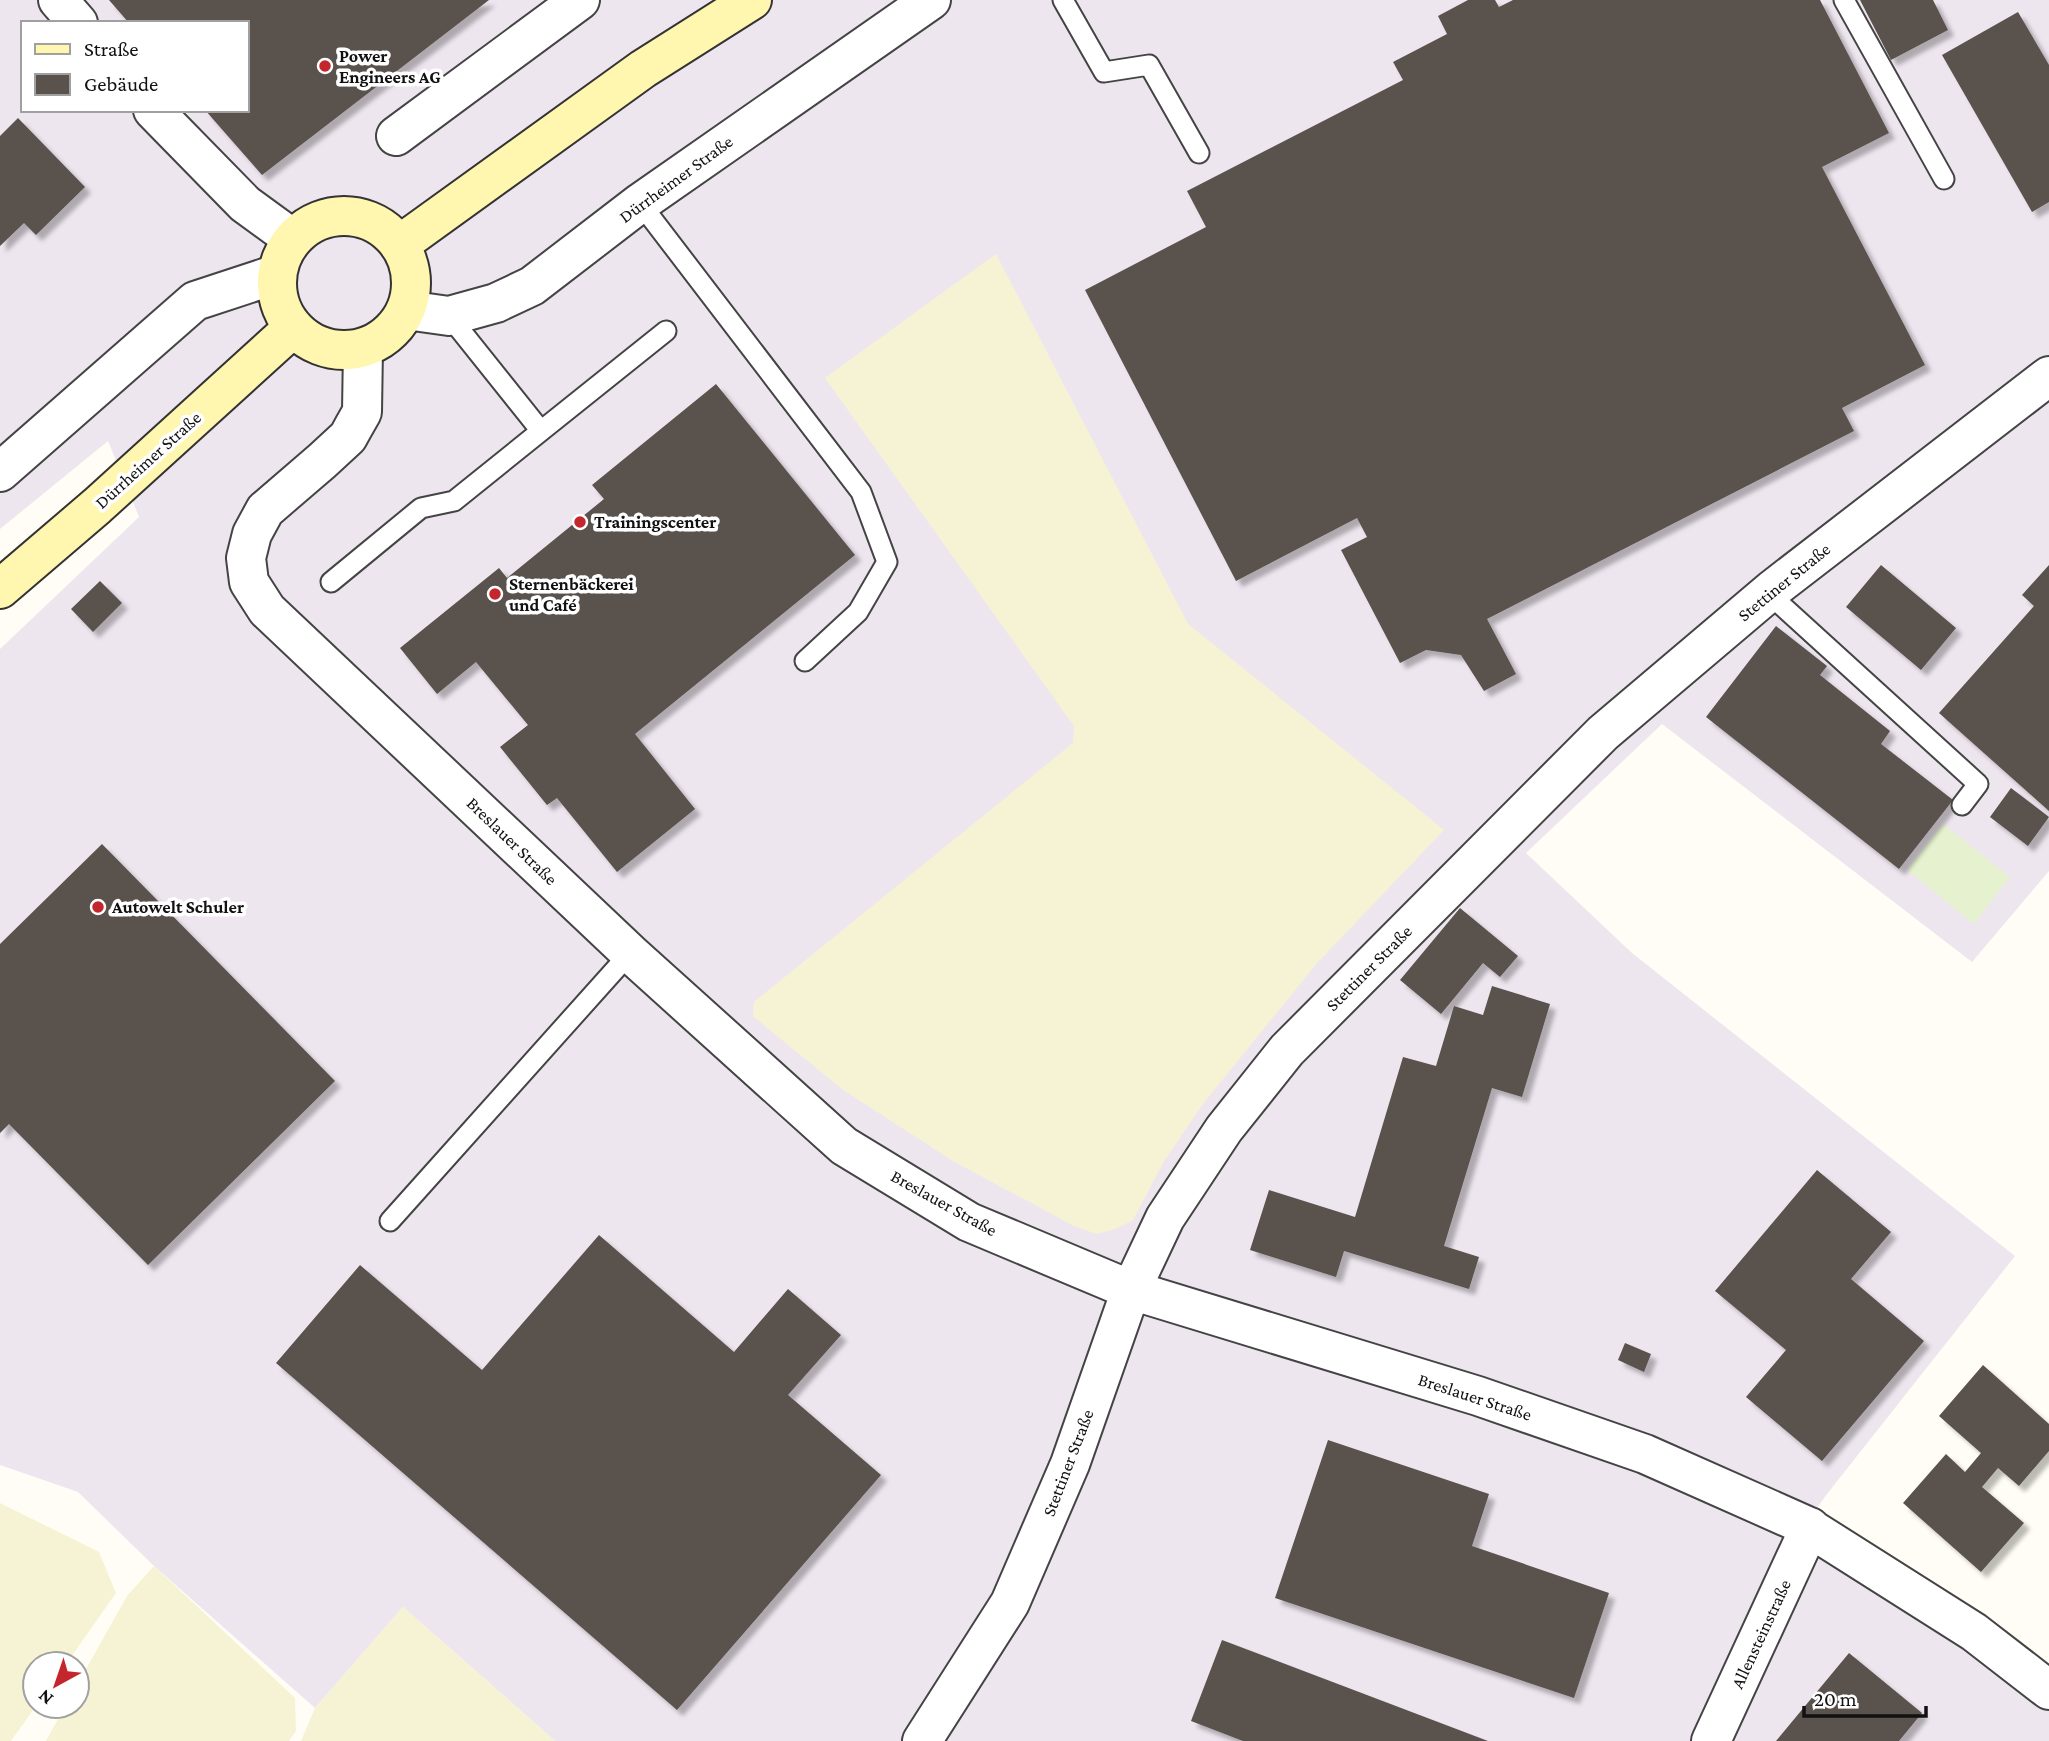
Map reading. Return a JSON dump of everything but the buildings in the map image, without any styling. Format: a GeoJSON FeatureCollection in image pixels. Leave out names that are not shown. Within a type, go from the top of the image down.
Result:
{"type":"FeatureCollection","features":[{"type":"Feature","properties":{"kind":"main road"},"geometry":{"type":"LineString","coordinates":[[399,245],[643,69],[752,0]]}},
{"type":"Feature","properties":{"kind":"main road"},"geometry":{"type":"LineString","coordinates":[[347,216],[373,223],[388,232],[399,245],[411,276],[411,294],[406,310],[389,334],[377,343],[348,351],[318,346],[293,328],[279,303],[277,274],[285,250],[306,227],[321,220],[347,216]]}},
{"type":"Feature","properties":{"kind":"main road","name":"Dürrheimer Straße"},"geometry":{"type":"LineString","coordinates":[[0,589],[97,506],[293,328]]}},
{"type":"Feature","properties":{"kind":"street"},"geometry":{"type":"LineString","coordinates":[[58,0],[76,21]]}},
{"type":"Feature","properties":{"kind":"street"},"geometry":{"type":"LineString","coordinates":[[396,135],[580,0]]}},
{"type":"Feature","properties":{"kind":"street","name":"Dürrheimer Straße"},"geometry":{"type":"LineString","coordinates":[[406,310],[449,316],[496,303],[532,286],[640,203],[931,0]]}},
{"type":"Feature","properties":{"kind":"street"},"geometry":{"type":"LineString","coordinates":[[155,112],[245,204],[293,239]]}},
{"type":"Feature","properties":{"kind":"street"},"geometry":{"type":"LineString","coordinates":[[0,472],[195,301],[277,274]]}},
{"type":"Feature","properties":{"kind":"street","name":"Breslauer Straße"},"geometry":{"type":"LineString","coordinates":[[363,348],[362,412],[348,437],[265,510],[252,534],[246,558],[249,582],[267,610],[630,953],[844,1146],[969,1222],[1131,1290],[1478,1396],[1632,1450],[1810,1527],[1973,1632],[2049,1690]]}},
{"type":"Feature","properties":{"kind":"street","name":"Stettiner Straße"},"geometry":{"type":"LineString","coordinates":[[922,1741],[1010,1603],[1070,1464],[1131,1290],[1165,1217],[1224,1129],[1287,1050],[1602,733],[1768,593],[2049,376]]}},
{"type":"Feature","properties":{"kind":"street","name":"Allensteinstraße"},"geometry":{"type":"LineString","coordinates":[[1712,1741],[1810,1527]]}},
{"type":"Feature","properties":{"kind":"lane"},"geometry":{"type":"LineString","coordinates":[[1063,0],[1104,72],[1149,65],[1199,153]]}},
{"type":"Feature","properties":{"kind":"lane"},"geometry":{"type":"LineString","coordinates":[[1844,0],[1944,179]]}},
{"type":"Feature","properties":{"kind":"lane"},"geometry":{"type":"LineString","coordinates":[[640,203],[861,492],[887,562],[858,612],[804,661]]}},
{"type":"Feature","properties":{"kind":"lane"},"geometry":{"type":"LineString","coordinates":[[449,316],[541,430]]}},
{"type":"Feature","properties":{"kind":"lane"},"geometry":{"type":"LineString","coordinates":[[331,582],[421,508],[454,501],[666,331]]}},
{"type":"Feature","properties":{"kind":"lane"},"geometry":{"type":"LineString","coordinates":[[1768,593],[1978,784],[1962,805]]}},
{"type":"Feature","properties":{"kind":"lane"},"geometry":{"type":"LineString","coordinates":[[390,1221],[630,953]]}},
{"type":"Feature","properties":{"kind":"shaded area"},"geometry":{"type":"Polygon","coordinates":[[[0,0],[2049,0],[2049,871],[1972,962],[1662,724],[1526,853],[1632,953],[2015,1256],[1805,1525],[2049,1690],[2049,1741],[555,1741],[403,1607],[315,1708],[154,1566],[78,1492],[0,1465],[0,649],[139,517],[108,441],[0,529],[0,0]]]}},
{"type":"Feature","properties":{"kind":"shaded area"},"geometry":{"type":"Polygon","coordinates":[[[996,254],[1188,624],[1444,830],[1317,963],[1202,1105],[1164,1161],[1133,1220],[1097,1234],[1074,1226],[953,1161],[842,1089],[753,1016],[754,1002],[1073,743],[1074,726],[825,378],[996,254]]]}},
{"type":"Feature","properties":{"kind":"shaded area"},"geometry":{"type":"Polygon","coordinates":[[[0,1503],[99,1552],[116,1593],[76,1650],[21,1650],[21,1720],[26,1720],[11,1741],[0,1741],[0,1503]]]}},
{"type":"Feature","properties":{"kind":"shaded area"},"geometry":{"type":"Polygon","coordinates":[[[154,1566],[295,1698],[296,1731],[289,1741],[46,1741],[57,1720],[91,1720],[91,1660],[127,1596],[154,1566]]]}},
{"type":"Feature","properties":{"kind":"shaded area"},"geometry":{"type":"Polygon","coordinates":[[[403,1607],[555,1741],[301,1741],[315,1708],[403,1607]]]}},
{"type":"Feature","properties":{"kind":"green space"},"geometry":{"type":"Polygon","coordinates":[[[1943,824],[2010,877],[1974,924],[1907,870],[1943,824]]]}},
{"type":"Feature","properties":{"kind":"place","name":"Power Engineers AG"},"geometry":{"type":"Point","coordinates":[325,66]}},
{"type":"Feature","properties":{"kind":"place","name":"Trainingscenter"},"geometry":{"type":"Point","coordinates":[580,522]}},
{"type":"Feature","properties":{"kind":"place","name":"Sternenbäckerei und Café"},"geometry":{"type":"Point","coordinates":[495,594]}},
{"type":"Feature","properties":{"kind":"place","name":"Autowelt Schuler"},"geometry":{"type":"Point","coordinates":[98,907]}}]}
